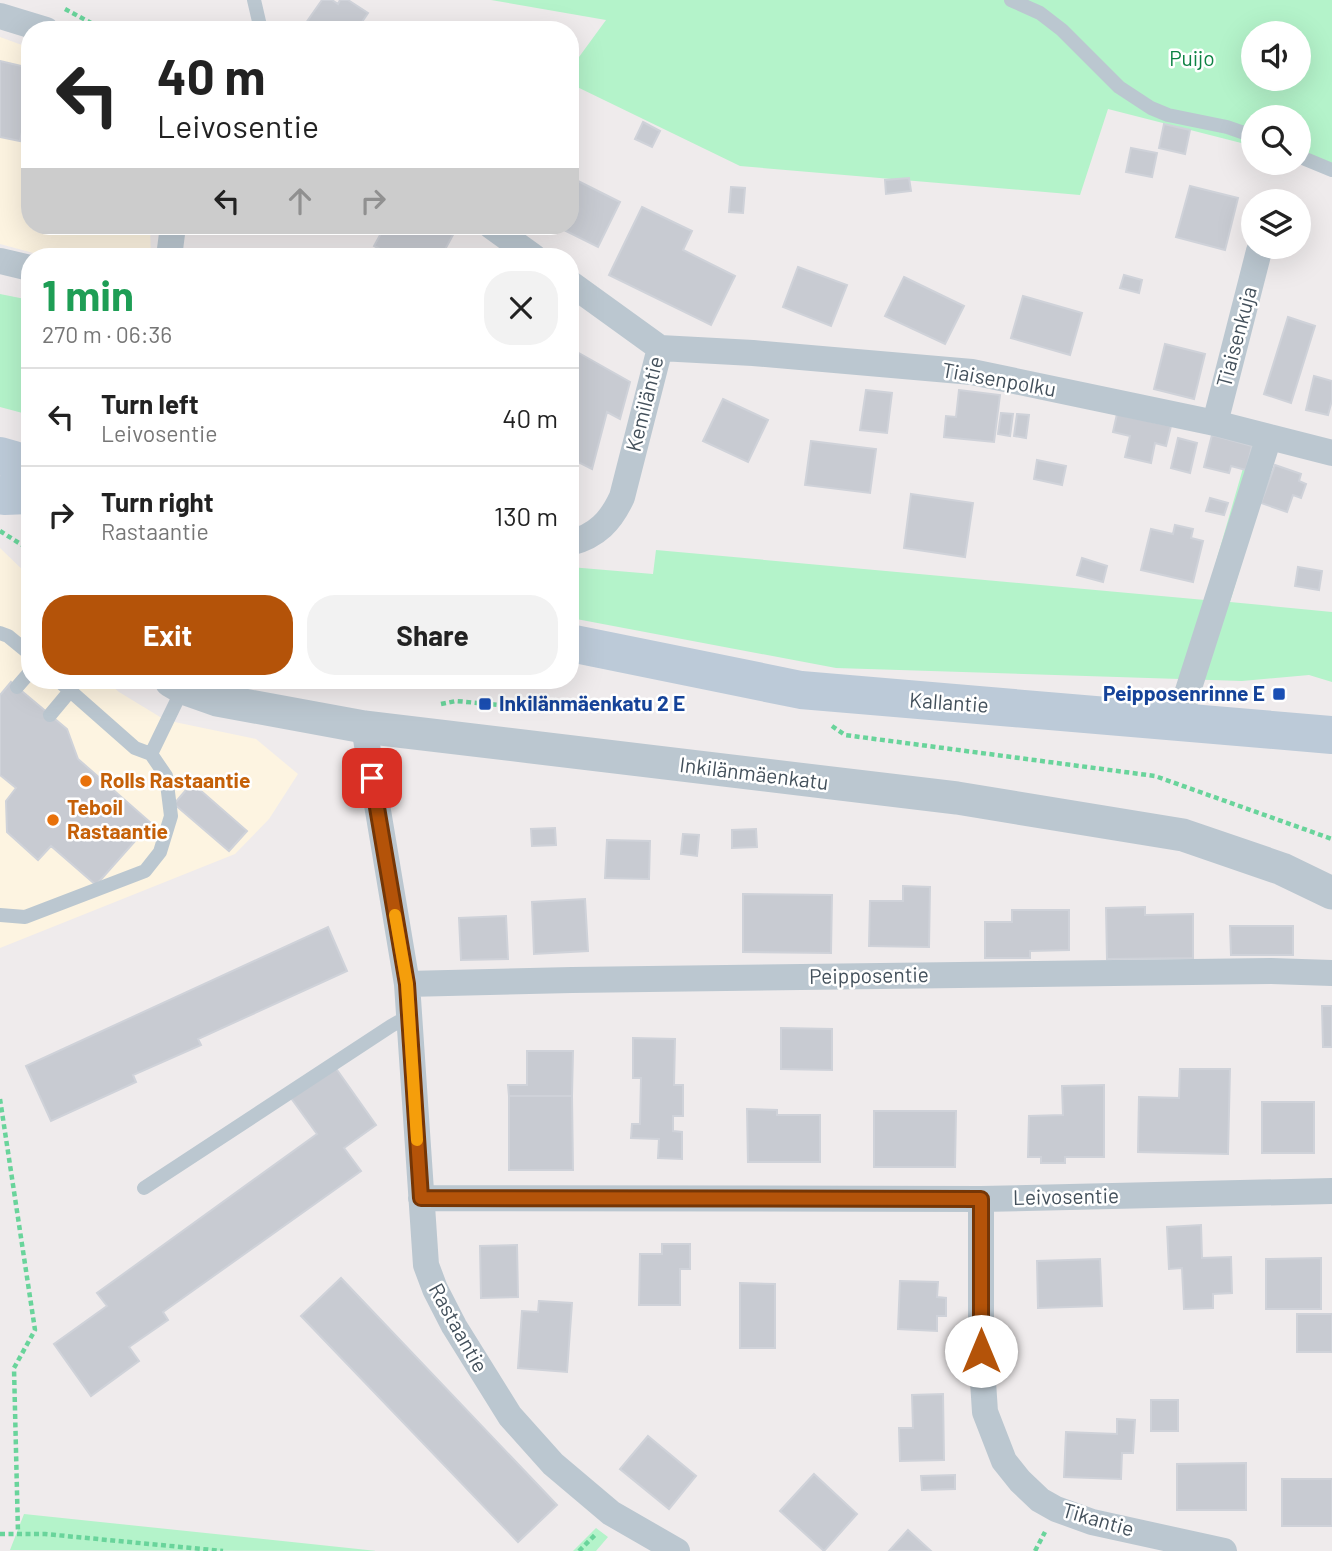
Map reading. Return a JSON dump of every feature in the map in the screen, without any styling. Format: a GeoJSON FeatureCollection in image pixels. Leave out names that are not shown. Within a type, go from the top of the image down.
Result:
{"type":"FeatureCollection","features":[{"type":"Feature","properties":{"kind":"main road"},"geometry":{"type":"LineString","coordinates":[[0,456],[21,464]]}},
{"type":"Feature","properties":{"kind":"main road"},"geometry":{"type":"LineString","coordinates":[[0,495],[21,495]]}},
{"type":"Feature","properties":{"kind":"main road","name":"Kallantie"},"geometry":{"type":"LineString","coordinates":[[579,645],[802,690],[1332,735]]}},
{"type":"Feature","properties":{"kind":"street"},"geometry":{"type":"LineString","coordinates":[[0,16],[21,22]]}},
{"type":"Feature","properties":{"kind":"street"},"geometry":{"type":"LineString","coordinates":[[503,235],[522,248]]}},
{"type":"Feature","properties":{"kind":"street","name":"Tiaisenkuja"},"geometry":{"type":"LineString","coordinates":[[1215,423],[1257,259]]}},
{"type":"Feature","properties":{"kind":"street"},"geometry":{"type":"LineString","coordinates":[[0,261],[21,266]]}},
{"type":"Feature","properties":{"kind":"street","name":"Kemiläntie"},"geometry":{"type":"LineString","coordinates":[[579,290],[660,348],[622,497],[615,513],[603,526],[579,541]]}},
{"type":"Feature","properties":{"kind":"street","name":"Tiaisenpolku"},"geometry":{"type":"LineString","coordinates":[[660,348],[753,353],[972,372],[1215,423],[1332,453]]}},
{"type":"Feature","properties":{"kind":"street"},"geometry":{"type":"LineString","coordinates":[[1180,721],[1269,437]]}},
{"type":"Feature","properties":{"kind":"street","name":"Inkilänmäenkatu"},"geometry":{"type":"LineString","coordinates":[[188,689],[217,700],[364,727],[957,798],[1183,835],[1282,869],[1332,893]]}},
{"type":"Feature","properties":{"kind":"street","name":"Rastaantie"},"geometry":{"type":"LineString","coordinates":[[364,727],[407,984],[426,1265],[435,1289],[454,1326],[510,1416],[553,1464],[611,1513],[677,1551]]}},
{"type":"Feature","properties":{"kind":"street","name":"Peipposentie"},"geometry":{"type":"LineString","coordinates":[[407,984],[1271,971],[1332,973]]}},
{"type":"Feature","properties":{"kind":"street","name":"Leivosentie"},"geometry":{"type":"LineString","coordinates":[[421,1198],[981,1199],[1332,1191]]}},
{"type":"Feature","properties":{"kind":"street","name":"Tikantie"},"geometry":{"type":"LineString","coordinates":[[981,1199],[981,1351],[985,1412],[1004,1461],[1040,1500],[1056,1509],[1092,1522],[1224,1551]]}},
{"type":"Feature","properties":{"kind":"lane"},"geometry":{"type":"LineString","coordinates":[[254,0],[259,21]]}},
{"type":"Feature","properties":{"kind":"lane"},"geometry":{"type":"LineString","coordinates":[[1011,0],[1040,13],[1062,30],[1119,87],[1151,108],[1168,115],[1241,132]]}},
{"type":"Feature","properties":{"kind":"lane"},"geometry":{"type":"LineString","coordinates":[[1311,161],[1332,170]]}},
{"type":"Feature","properties":{"kind":"lane"},"geometry":{"type":"LineString","coordinates":[[0,633],[21,647]]}},
{"type":"Feature","properties":{"kind":"lane"},"geometry":{"type":"LineString","coordinates":[[17,687],[21,682]]}},
{"type":"Feature","properties":{"kind":"lane"},"geometry":{"type":"LineString","coordinates":[[50,715],[63,689]]}},
{"type":"Feature","properties":{"kind":"lane"},"geometry":{"type":"LineString","coordinates":[[0,915],[25,917],[145,871],[160,852],[171,816],[166,776],[151,754],[135,748],[67,689]]}},
{"type":"Feature","properties":{"kind":"lane"},"geometry":{"type":"LineString","coordinates":[[151,754],[175,689]]}},
{"type":"Feature","properties":{"kind":"lane"},"geometry":{"type":"LineString","coordinates":[[144,1188],[409,1016]]}},
{"type":"Feature","properties":{"kind":"path"},"geometry":{"type":"LineString","coordinates":[[0,531],[21,544]]}},
{"type":"Feature","properties":{"kind":"path"},"geometry":{"type":"LineString","coordinates":[[827,722],[845,735],[1155,776],[1332,839]]}},
{"type":"Feature","properties":{"kind":"path"},"geometry":{"type":"LineString","coordinates":[[0,1099],[34,1330],[14,1368],[18,1533]]}},
{"type":"Feature","properties":{"kind":"path"},"geometry":{"type":"LineString","coordinates":[[0,1534],[45,1534],[223,1551]]}},
{"type":"Feature","properties":{"kind":"shaded area"},"geometry":{"type":"Polygon","coordinates":[[[0,37],[21,45],[21,235],[150,235],[151,248],[21,250],[0,244],[0,37]]]}},
{"type":"Feature","properties":{"kind":"shaded area"},"geometry":{"type":"Polygon","coordinates":[[[0,548],[21,568],[21,689],[115,689],[165,720],[256,739],[298,774],[269,819],[235,854],[0,948],[0,548]]]}},
{"type":"Feature","properties":{"kind":"green space","name":"Puijo"},"geometry":{"type":"Polygon","coordinates":[[[491,0],[1332,0],[1332,167],[1311,161],[1311,105],[1241,105],[1241,143],[1108,109],[1080,195],[740,166],[579,88],[579,57],[606,20],[491,0]]]}},
{"type":"Feature","properties":{"kind":"green space"},"geometry":{"type":"Polygon","coordinates":[[[0,294],[21,298],[21,413],[0,407],[0,294]]]}},
{"type":"Feature","properties":{"kind":"green space"},"geometry":{"type":"Polygon","coordinates":[[[1250,444],[1275,452],[1230,602],[1332,612],[1332,682],[1309,675],[1242,681],[836,668],[579,620],[579,568],[653,574],[656,550],[1205,600],[1250,444]]]}},
{"type":"Feature","properties":{"kind":"green space"},"geometry":{"type":"Polygon","coordinates":[[[24,1514],[377,1551],[10,1550],[24,1514]]]}},
{"type":"Feature","properties":{"kind":"green space"},"geometry":{"type":"Polygon","coordinates":[[[596,1528],[608,1537],[596,1551],[573,1551],[596,1528]]]}},
{"type":"Feature","properties":{"kind":"building"},"geometry":{"type":"Polygon","coordinates":[[[322,0],[332,0],[338,4],[340,0],[348,0],[368,13],[363,21],[307,21],[322,0]]]}},
{"type":"Feature","properties":{"kind":"building"},"geometry":{"type":"Polygon","coordinates":[[[0,61],[21,66],[21,136],[20,141],[0,137],[0,61]]]}},
{"type":"Feature","properties":{"kind":"building"},"geometry":{"type":"Polygon","coordinates":[[[643,122],[660,131],[652,147],[635,139],[643,122]]]}},
{"type":"Feature","properties":{"kind":"building"},"geometry":{"type":"Polygon","coordinates":[[[1164,124],[1190,130],[1185,154],[1159,148],[1164,124]]]}},
{"type":"Feature","properties":{"kind":"building"},"geometry":{"type":"Polygon","coordinates":[[[1131,148],[1157,153],[1152,177],[1126,172],[1131,148]]]}},
{"type":"Feature","properties":{"kind":"building"},"geometry":{"type":"Polygon","coordinates":[[[909,178],[911,191],[886,194],[885,180],[909,178]]]}},
{"type":"Feature","properties":{"kind":"building"},"geometry":{"type":"Polygon","coordinates":[[[579,182],[620,202],[598,247],[574,235],[579,235],[579,182]]]}},
{"type":"Feature","properties":{"kind":"building"},"geometry":{"type":"Polygon","coordinates":[[[1190,186],[1238,198],[1225,250],[1176,237],[1190,186]]]}},
{"type":"Feature","properties":{"kind":"building"},"geometry":{"type":"Polygon","coordinates":[[[731,187],[745,188],[743,213],[729,212],[731,187]]]}},
{"type":"Feature","properties":{"kind":"building"},"geometry":{"type":"Polygon","coordinates":[[[642,207],[692,231],[683,250],[735,276],[711,325],[609,275],[642,207]]]}},
{"type":"Feature","properties":{"kind":"building"},"geometry":{"type":"Polygon","coordinates":[[[380,235],[453,235],[446,248],[374,246],[380,235]]]}},
{"type":"Feature","properties":{"kind":"building"},"geometry":{"type":"Polygon","coordinates":[[[798,267],[847,285],[831,326],[783,307],[798,267]]]}},
{"type":"Feature","properties":{"kind":"building"},"geometry":{"type":"Polygon","coordinates":[[[1124,275],[1142,280],[1139,293],[1120,288],[1124,275]]]}},
{"type":"Feature","properties":{"kind":"building"},"geometry":{"type":"Polygon","coordinates":[[[904,277],[964,306],[945,344],[885,316],[904,277]]]}},
{"type":"Feature","properties":{"kind":"building"},"geometry":{"type":"Polygon","coordinates":[[[1023,296],[1082,313],[1070,355],[1011,338],[1023,296]]]}},
{"type":"Feature","properties":{"kind":"building"},"geometry":{"type":"Polygon","coordinates":[[[1288,317],[1315,326],[1291,403],[1264,394],[1288,317]]]}},
{"type":"Feature","properties":{"kind":"building"},"geometry":{"type":"Polygon","coordinates":[[[1165,344],[1205,354],[1194,399],[1154,389],[1165,344]]]}},
{"type":"Feature","properties":{"kind":"building"},"geometry":{"type":"Polygon","coordinates":[[[579,353],[630,382],[620,419],[607,412],[592,469],[579,462],[579,353]]]}},
{"type":"Feature","properties":{"kind":"building"},"geometry":{"type":"Polygon","coordinates":[[[1314,376],[1332,381],[1332,400],[1328,415],[1306,410],[1314,376]]]}},
{"type":"Feature","properties":{"kind":"building"},"geometry":{"type":"Polygon","coordinates":[[[866,390],[892,393],[887,433],[860,430],[866,390]]]}},
{"type":"Feature","properties":{"kind":"building"},"geometry":{"type":"Polygon","coordinates":[[[959,390],[1000,395],[994,442],[944,437],[946,416],[956,417],[959,390]]]}},
{"type":"Feature","properties":{"kind":"building"},"geometry":{"type":"Polygon","coordinates":[[[723,399],[768,420],[748,462],[703,441],[723,399]]]}},
{"type":"Feature","properties":{"kind":"building"},"geometry":{"type":"Polygon","coordinates":[[[1001,413],[1013,414],[1010,436],[998,434],[1001,413]]]}},
{"type":"Feature","properties":{"kind":"building"},"geometry":{"type":"Polygon","coordinates":[[[1017,414],[1029,415],[1026,438],[1014,436],[1017,414]]]}},
{"type":"Feature","properties":{"kind":"building"},"geometry":{"type":"Polygon","coordinates":[[[1117,414],[1171,426],[1166,446],[1155,443],[1151,463],[1125,457],[1130,436],[1113,432],[1117,414]]]}},
{"type":"Feature","properties":{"kind":"building"},"geometry":{"type":"Polygon","coordinates":[[[1212,435],[1252,446],[1246,470],[1231,466],[1229,473],[1204,467],[1212,435]]]}},
{"type":"Feature","properties":{"kind":"building"},"geometry":{"type":"Polygon","coordinates":[[[1178,438],[1197,443],[1190,473],[1171,468],[1178,438]]]}},
{"type":"Feature","properties":{"kind":"building"},"geometry":{"type":"Polygon","coordinates":[[[811,441],[876,449],[870,493],[805,485],[811,441]]]}},
{"type":"Feature","properties":{"kind":"building"},"geometry":{"type":"Polygon","coordinates":[[[1037,460],[1066,466],[1062,485],[1034,479],[1037,460]]]}},
{"type":"Feature","properties":{"kind":"building"},"geometry":{"type":"Polygon","coordinates":[[[1275,465],[1301,474],[1299,481],[1306,484],[1301,498],[1293,495],[1287,512],[1261,503],[1275,465]]]}},
{"type":"Feature","properties":{"kind":"building"},"geometry":{"type":"Polygon","coordinates":[[[911,494],[973,503],[965,557],[904,548],[911,494]]]}},
{"type":"Feature","properties":{"kind":"building"},"geometry":{"type":"Polygon","coordinates":[[[1210,498],[1228,503],[1224,515],[1206,511],[1210,498]]]}},
{"type":"Feature","properties":{"kind":"building"},"geometry":{"type":"Polygon","coordinates":[[[1175,525],[1193,529],[1191,538],[1203,541],[1193,582],[1141,570],[1151,529],[1173,534],[1175,525]]]}},
{"type":"Feature","properties":{"kind":"building"},"geometry":{"type":"Polygon","coordinates":[[[1082,558],[1107,566],[1103,582],[1077,575],[1082,558]]]}},
{"type":"Feature","properties":{"kind":"building"},"geometry":{"type":"Polygon","coordinates":[[[1298,567],[1322,571],[1319,590],[1295,586],[1298,567]]]}},
{"type":"Feature","properties":{"kind":"building"},"geometry":{"type":"Polygon","coordinates":[[[11,682],[67,729],[78,759],[151,823],[96,885],[51,846],[38,860],[7,832],[6,801],[16,788],[0,775],[0,695],[11,682]]]}},
{"type":"Feature","properties":{"kind":"building"},"geometry":{"type":"Polygon","coordinates":[[[192,783],[247,831],[229,851],[174,804],[192,783]]]}},
{"type":"Feature","properties":{"kind":"building"},"geometry":{"type":"Polygon","coordinates":[[[555,828],[556,845],[532,846],[531,829],[555,828]]]}},
{"type":"Feature","properties":{"kind":"building"},"geometry":{"type":"Polygon","coordinates":[[[756,829],[757,847],[732,848],[732,830],[756,829]]]}},
{"type":"Feature","properties":{"kind":"building"},"geometry":{"type":"Polygon","coordinates":[[[683,834],[699,835],[697,856],[681,854],[683,834]]]}},
{"type":"Feature","properties":{"kind":"building"},"geometry":{"type":"Polygon","coordinates":[[[607,840],[650,841],[649,879],[605,878],[607,840]]]}},
{"type":"Feature","properties":{"kind":"building"},"geometry":{"type":"Polygon","coordinates":[[[903,886],[930,887],[929,947],[869,946],[870,901],[903,901],[903,886]]]}},
{"type":"Feature","properties":{"kind":"building"},"geometry":{"type":"Polygon","coordinates":[[[743,894],[832,895],[831,953],[743,952],[743,894]]]}},
{"type":"Feature","properties":{"kind":"building"},"geometry":{"type":"Polygon","coordinates":[[[585,899],[588,951],[534,954],[532,902],[585,899]]]}},
{"type":"Feature","properties":{"kind":"building"},"geometry":{"type":"Polygon","coordinates":[[[1145,907],[1145,915],[1193,914],[1193,958],[1107,959],[1106,908],[1145,907]]]}},
{"type":"Feature","properties":{"kind":"building"},"geometry":{"type":"Polygon","coordinates":[[[1012,910],[1069,910],[1069,950],[1030,951],[1030,958],[985,958],[985,922],[1012,922],[1012,910]]]}},
{"type":"Feature","properties":{"kind":"building"},"geometry":{"type":"Polygon","coordinates":[[[506,916],[508,959],[461,960],[459,918],[506,916]]]}},
{"type":"Feature","properties":{"kind":"building"},"geometry":{"type":"Polygon","coordinates":[[[1230,926],[1293,926],[1293,955],[1231,955],[1230,926]]]}},
{"type":"Feature","properties":{"kind":"building"},"geometry":{"type":"Polygon","coordinates":[[[328,927],[347,971],[198,1039],[201,1045],[133,1075],[136,1082],[51,1121],[26,1066],[328,927]]]}},
{"type":"Feature","properties":{"kind":"building"},"geometry":{"type":"Polygon","coordinates":[[[1322,1006],[1332,1006],[1332,1047],[1323,1047],[1322,1006]]]}},
{"type":"Feature","properties":{"kind":"building"},"geometry":{"type":"Polygon","coordinates":[[[781,1028],[832,1029],[832,1070],[781,1069],[781,1028]]]}},
{"type":"Feature","properties":{"kind":"building"},"geometry":{"type":"Polygon","coordinates":[[[633,1038],[675,1039],[674,1085],[683,1085],[683,1116],[673,1116],[673,1131],[682,1132],[682,1159],[658,1158],[659,1139],[631,1138],[632,1124],[640,1124],[641,1078],[633,1078],[633,1038]]]}},
{"type":"Feature","properties":{"kind":"building"},"geometry":{"type":"Polygon","coordinates":[[[527,1051],[573,1051],[572,1096],[509,1096],[508,1085],[527,1085],[527,1051]]]}},
{"type":"Feature","properties":{"kind":"building"},"geometry":{"type":"Polygon","coordinates":[[[335,1067],[376,1125],[344,1148],[361,1171],[163,1312],[168,1320],[129,1347],[139,1361],[91,1396],[54,1344],[107,1306],[97,1293],[317,1134],[291,1098],[335,1067]]]}},
{"type":"Feature","properties":{"kind":"building"},"geometry":{"type":"Polygon","coordinates":[[[1180,1069],[1230,1069],[1228,1154],[1138,1152],[1139,1097],[1179,1098],[1180,1069]]]}},
{"type":"Feature","properties":{"kind":"building"},"geometry":{"type":"Polygon","coordinates":[[[1104,1085],[1104,1157],[1065,1157],[1065,1163],[1041,1163],[1041,1157],[1028,1157],[1029,1116],[1063,1115],[1062,1086],[1104,1085]]]}},
{"type":"Feature","properties":{"kind":"building"},"geometry":{"type":"Polygon","coordinates":[[[509,1096],[572,1096],[573,1170],[509,1170],[509,1096]]]}},
{"type":"Feature","properties":{"kind":"building"},"geometry":{"type":"Polygon","coordinates":[[[1262,1102],[1314,1102],[1314,1153],[1262,1153],[1262,1102]]]}},
{"type":"Feature","properties":{"kind":"building"},"geometry":{"type":"Polygon","coordinates":[[[747,1109],[777,1110],[777,1115],[820,1115],[820,1162],[748,1162],[747,1109]]]}},
{"type":"Feature","properties":{"kind":"building"},"geometry":{"type":"Polygon","coordinates":[[[874,1111],[956,1111],[955,1167],[874,1167],[874,1111]]]}},
{"type":"Feature","properties":{"kind":"building"},"geometry":{"type":"Polygon","coordinates":[[[1201,1225],[1202,1258],[1231,1257],[1232,1293],[1213,1294],[1213,1308],[1184,1309],[1182,1268],[1169,1269],[1167,1227],[1201,1225]]]}},
{"type":"Feature","properties":{"kind":"building"},"geometry":{"type":"Polygon","coordinates":[[[662,1244],[690,1244],[690,1269],[680,1269],[680,1305],[639,1305],[640,1254],[662,1254],[662,1244]]]}},
{"type":"Feature","properties":{"kind":"building"},"geometry":{"type":"Polygon","coordinates":[[[517,1245],[518,1297],[481,1298],[480,1246],[517,1245]]]}},
{"type":"Feature","properties":{"kind":"building"},"geometry":{"type":"Polygon","coordinates":[[[1321,1258],[1321,1309],[1266,1309],[1266,1259],[1321,1258]]]}},
{"type":"Feature","properties":{"kind":"building"},"geometry":{"type":"Polygon","coordinates":[[[1100,1259],[1102,1306],[1038,1308],[1037,1261],[1100,1259]]]}},
{"type":"Feature","properties":{"kind":"building"},"geometry":{"type":"Polygon","coordinates":[[[341,1278],[557,1505],[518,1542],[301,1316],[341,1278]]]}},
{"type":"Feature","properties":{"kind":"building"},"geometry":{"type":"Polygon","coordinates":[[[900,1281],[938,1282],[937,1297],[946,1298],[946,1316],[937,1316],[937,1331],[898,1329],[900,1281]]]}},
{"type":"Feature","properties":{"kind":"building"},"geometry":{"type":"Polygon","coordinates":[[[740,1283],[775,1284],[775,1348],[740,1348],[740,1283]]]}},
{"type":"Feature","properties":{"kind":"building"},"geometry":{"type":"Polygon","coordinates":[[[539,1301],[572,1303],[567,1372],[518,1368],[522,1311],[538,1312],[539,1301]]]}},
{"type":"Feature","properties":{"kind":"building"},"geometry":{"type":"Polygon","coordinates":[[[1297,1314],[1332,1314],[1332,1352],[1297,1352],[1297,1314]]]}},
{"type":"Feature","properties":{"kind":"building"},"geometry":{"type":"Polygon","coordinates":[[[943,1394],[944,1460],[900,1461],[899,1428],[913,1428],[912,1395],[943,1394]]]}},
{"type":"Feature","properties":{"kind":"building"},"geometry":{"type":"Polygon","coordinates":[[[1151,1400],[1178,1400],[1178,1431],[1151,1431],[1151,1400]]]}},
{"type":"Feature","properties":{"kind":"building"},"geometry":{"type":"Polygon","coordinates":[[[1117,1419],[1135,1420],[1133,1453],[1122,1453],[1121,1479],[1064,1477],[1066,1432],[1117,1434],[1117,1419]]]}},
{"type":"Feature","properties":{"kind":"building"},"geometry":{"type":"Polygon","coordinates":[[[648,1436],[696,1476],[669,1509],[620,1469],[648,1436]]]}},
{"type":"Feature","properties":{"kind":"building"},"geometry":{"type":"Polygon","coordinates":[[[1246,1463],[1246,1510],[1177,1510],[1177,1464],[1246,1463]]]}},
{"type":"Feature","properties":{"kind":"building"},"geometry":{"type":"Polygon","coordinates":[[[814,1474],[857,1514],[824,1551],[780,1511],[814,1474]]]}},
{"type":"Feature","properties":{"kind":"building"},"geometry":{"type":"Polygon","coordinates":[[[955,1475],[955,1489],[922,1490],[921,1476],[955,1475]]]}},
{"type":"Feature","properties":{"kind":"building"},"geometry":{"type":"Polygon","coordinates":[[[1282,1479],[1332,1479],[1332,1526],[1282,1526],[1282,1479]]]}},
{"type":"Feature","properties":{"kind":"building"},"geometry":{"type":"Polygon","coordinates":[[[908,1530],[931,1551],[889,1551],[908,1530]]]}},
{"type":"Feature","properties":{"kind":"slow traffic"},"geometry":{"type":"LineString","coordinates":[[395,915],[407,984],[417,1140]]}},
{"type":"Feature","properties":{"kind":"place","name":"Peipposenrinne E"},"geometry":{"type":"Point","coordinates":[1279,694]}},
{"type":"Feature","properties":{"kind":"place","name":"Inkilänmäenkatu 2 E"},"geometry":{"type":"Point","coordinates":[485,704]}},
{"type":"Feature","properties":{"kind":"place","name":"Rolls Rastaantie"},"geometry":{"type":"Point","coordinates":[86,781]}},
{"type":"Feature","properties":{"kind":"place","name":"Teboil Rastaantie"},"geometry":{"type":"Point","coordinates":[53,820]}},
{"type":"Feature","properties":{"kind":"route"},"geometry":{"type":"LineString","coordinates":[[372,778],[407,984],[421,1198],[981,1199],[981,1351]]}}]}
